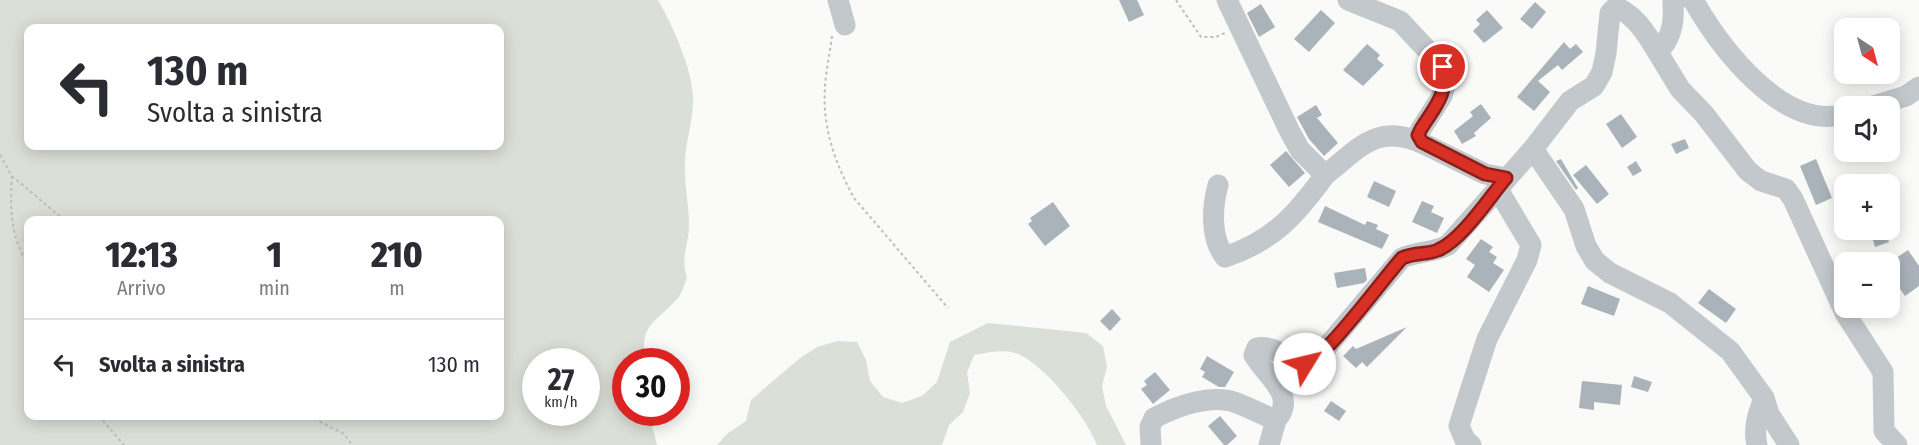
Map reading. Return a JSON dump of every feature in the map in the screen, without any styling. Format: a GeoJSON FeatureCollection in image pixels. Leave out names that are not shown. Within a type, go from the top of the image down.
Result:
{"type":"FeatureCollection","features":[{"type":"Feature","properties":{"kind":"street"},"geometry":{"type":"LineString","coordinates":[[838,0],[838,30]]}},
{"type":"Feature","properties":{"kind":"street"},"geometry":{"type":"LineString","coordinates":[[1227,0],[1300,150],[1325,175]]}},
{"type":"Feature","properties":{"kind":"street"},"geometry":{"type":"LineString","coordinates":[[1348,0],[1400,21],[1443,67],[1446,81],[1442,96],[1418,135],[1422,142]]}},
{"type":"Feature","properties":{"kind":"street"},"geometry":{"type":"LineString","coordinates":[[1652,43],[1663,46],[1669,38],[1674,20],[1673,3],[1677,0]]}},
{"type":"Feature","properties":{"kind":"street"},"geometry":{"type":"LineString","coordinates":[[1694,0],[1727,53],[1768,91],[1800,112],[1828,119],[1834,117]]}},
{"type":"Feature","properties":{"kind":"street"},"geometry":{"type":"LineString","coordinates":[[1269,445],[1276,420],[1284,411],[1285,401],[1281,391],[1254,355],[1257,348],[1264,347],[1305,364],[1314,362],[1402,258],[1416,252],[1435,252],[1449,245],[1533,149],[1570,101],[1594,86],[1602,72],[1610,13],[1616,7],[1627,12],[1642,27],[1680,89],[1704,114],[1748,171],[1761,181],[1786,189],[1794,199],[1845,313],[1883,372],[1884,430],[1897,445]]}},
{"type":"Feature","properties":{"kind":"street"},"geometry":{"type":"LineString","coordinates":[[1900,98],[1919,87]]}},
{"type":"Feature","properties":{"kind":"street"},"geometry":{"type":"LineString","coordinates":[[1218,185],[1214,201],[1216,247],[1225,257],[1270,237],[1299,211],[1325,175],[1379,136],[1393,134],[1422,142],[1501,183],[1531,245],[1527,261],[1487,339],[1459,426],[1465,440],[1471,445]]}},
{"type":"Feature","properties":{"kind":"street"},"geometry":{"type":"LineString","coordinates":[[1533,149],[1574,209],[1586,246],[1596,261],[1610,273],[1670,303],[1731,351],[1764,398],[1769,414],[1789,445]]}},
{"type":"Feature","properties":{"kind":"street"},"geometry":{"type":"LineString","coordinates":[[1757,445],[1755,435],[1757,418],[1764,398]]}},
{"type":"Feature","properties":{"kind":"street"},"geometry":{"type":"LineString","coordinates":[[1151,445],[1150,427],[1154,418],[1187,405],[1218,400],[1235,402],[1276,420]]}},
{"type":"Feature","properties":{"kind":"path"},"geometry":{"type":"LineString","coordinates":[[1176,0],[1201,37],[1216,37],[1239,27]]}},
{"type":"Feature","properties":{"kind":"path"},"geometry":{"type":"LineString","coordinates":[[838,30],[825,87],[825,115],[829,139],[844,178],[854,198],[948,308]]}},
{"type":"Feature","properties":{"kind":"path"},"geometry":{"type":"LineString","coordinates":[[0,155],[12,176],[59,216]]}},
{"type":"Feature","properties":{"kind":"path"},"geometry":{"type":"LineString","coordinates":[[12,176],[10,214],[20,252],[24,258]]}},
{"type":"Feature","properties":{"kind":"path"},"geometry":{"type":"LineString","coordinates":[[102,420],[124,445]]}},
{"type":"Feature","properties":{"kind":"path"},"geometry":{"type":"LineString","coordinates":[[317,420],[344,434],[352,445]]}},
{"type":"Feature","properties":{"kind":"shaded area"},"geometry":{"type":"Polygon","coordinates":[[[0,0],[658,0],[676,36],[687,65],[693,92],[685,164],[689,224],[685,257],[687,278],[679,297],[647,331],[644,348],[612,348],[612,426],[652,426],[657,445],[0,445],[0,0]]]}},
{"type":"Feature","properties":{"kind":"shaded area"},"geometry":{"type":"Polygon","coordinates":[[[988,323],[1086,333],[1103,346],[1107,367],[1102,386],[1106,406],[1126,445],[1097,445],[1084,420],[1051,379],[1026,358],[1005,351],[974,355],[967,373],[970,393],[963,412],[949,425],[942,445],[717,445],[728,433],[746,421],[751,400],[800,358],[817,347],[838,341],[857,342],[866,360],[870,381],[883,397],[902,403],[922,396],[937,382],[950,342],[988,323]]]}},
{"type":"Feature","properties":{"kind":"building"},"geometry":{"type":"Polygon","coordinates":[[[1119,0],[1137,0],[1144,15],[1129,22],[1119,0]]]}},
{"type":"Feature","properties":{"kind":"building"},"geometry":{"type":"Polygon","coordinates":[[[1535,2],[1546,12],[1532,29],[1520,19],[1535,2]]]}},
{"type":"Feature","properties":{"kind":"building"},"geometry":{"type":"Polygon","coordinates":[[[1261,4],[1275,27],[1259,37],[1247,13],[1261,4]]]}},
{"type":"Feature","properties":{"kind":"building"},"geometry":{"type":"Polygon","coordinates":[[[1321,10],[1335,23],[1309,52],[1294,39],[1321,10]]]}},
{"type":"Feature","properties":{"kind":"building"},"geometry":{"type":"Polygon","coordinates":[[[1487,10],[1503,28],[1484,43],[1473,31],[1480,24],[1476,20],[1487,10]]]}},
{"type":"Feature","properties":{"kind":"building"},"geometry":{"type":"Polygon","coordinates":[[[1564,42],[1570,49],[1576,44],[1583,52],[1562,70],[1558,65],[1538,81],[1550,92],[1534,111],[1517,97],[1564,42]]]}},
{"type":"Feature","properties":{"kind":"building"},"geometry":{"type":"Polygon","coordinates":[[[1367,44],[1380,55],[1377,59],[1384,65],[1363,86],[1343,70],[1367,44]]]}},
{"type":"Feature","properties":{"kind":"building"},"geometry":{"type":"Polygon","coordinates":[[[1481,104],[1491,118],[1474,133],[1476,136],[1462,144],[1454,131],[1473,116],[1470,112],[1481,104]]]}},
{"type":"Feature","properties":{"kind":"building"},"geometry":{"type":"Polygon","coordinates":[[[1316,105],[1322,115],[1317,118],[1338,143],[1324,156],[1309,139],[1297,117],[1316,105]]]}},
{"type":"Feature","properties":{"kind":"building"},"geometry":{"type":"Polygon","coordinates":[[[1621,114],[1637,137],[1622,148],[1606,124],[1621,114]]]}},
{"type":"Feature","properties":{"kind":"building"},"geometry":{"type":"Polygon","coordinates":[[[1685,139],[1689,148],[1676,154],[1671,144],[1685,139]]]}},
{"type":"Feature","properties":{"kind":"building"},"geometry":{"type":"Polygon","coordinates":[[[1286,151],[1305,173],[1289,187],[1270,165],[1286,151]]]}},
{"type":"Feature","properties":{"kind":"building"},"geometry":{"type":"Polygon","coordinates":[[[1561,159],[1578,188],[1576,190],[1556,161],[1561,159]]]}},
{"type":"Feature","properties":{"kind":"building"},"geometry":{"type":"Polygon","coordinates":[[[1816,159],[1832,198],[1816,205],[1800,166],[1816,159]]]}},
{"type":"Feature","properties":{"kind":"building"},"geometry":{"type":"Polygon","coordinates":[[[1636,161],[1642,171],[1633,176],[1627,167],[1636,161]]]}},
{"type":"Feature","properties":{"kind":"building"},"geometry":{"type":"Polygon","coordinates":[[[1586,165],[1609,194],[1597,204],[1573,175],[1586,165]]]}},
{"type":"Feature","properties":{"kind":"building"},"geometry":{"type":"Polygon","coordinates":[[[1374,181],[1396,191],[1389,207],[1367,197],[1374,181]]]}},
{"type":"Feature","properties":{"kind":"building"},"geometry":{"type":"Polygon","coordinates":[[[1422,201],[1434,206],[1431,212],[1444,218],[1437,233],[1412,222],[1422,201]]]}},
{"type":"Feature","properties":{"kind":"building"},"geometry":{"type":"Polygon","coordinates":[[[1053,202],[1070,226],[1045,246],[1028,224],[1032,221],[1030,218],[1053,202]]]}},
{"type":"Feature","properties":{"kind":"building"},"geometry":{"type":"Polygon","coordinates":[[[1325,206],[1365,225],[1367,221],[1378,225],[1376,229],[1389,235],[1382,249],[1318,222],[1325,206]]]}},
{"type":"Feature","properties":{"kind":"building"},"geometry":{"type":"Polygon","coordinates":[[[1481,239],[1493,247],[1489,252],[1497,257],[1493,263],[1504,270],[1489,292],[1467,277],[1475,265],[1466,259],[1481,239]]]}},
{"type":"Feature","properties":{"kind":"building"},"geometry":{"type":"Polygon","coordinates":[[[1873,240],[1888,240],[1889,242],[1875,247],[1873,240]]]}},
{"type":"Feature","properties":{"kind":"building"},"geometry":{"type":"Polygon","coordinates":[[[1908,250],[1919,266],[1919,286],[1905,296],[1900,289],[1900,255],[1908,250]]]}},
{"type":"Feature","properties":{"kind":"building"},"geometry":{"type":"Polygon","coordinates":[[[1365,268],[1367,280],[1364,283],[1337,288],[1334,273],[1365,268]]]}},
{"type":"Feature","properties":{"kind":"building"},"geometry":{"type":"Polygon","coordinates":[[[1588,286],[1620,299],[1614,316],[1581,304],[1588,286]]]}},
{"type":"Feature","properties":{"kind":"building"},"geometry":{"type":"Polygon","coordinates":[[[1709,289],[1736,309],[1726,323],[1698,303],[1709,289]]]}},
{"type":"Feature","properties":{"kind":"building"},"geometry":{"type":"Polygon","coordinates":[[[1112,309],[1121,319],[1110,331],[1100,321],[1112,309]]]}},
{"type":"Feature","properties":{"kind":"building"},"geometry":{"type":"Polygon","coordinates":[[[1407,327],[1367,367],[1362,362],[1356,368],[1343,356],[1353,346],[1356,349],[1407,327]]]}},
{"type":"Feature","properties":{"kind":"building"},"geometry":{"type":"Polygon","coordinates":[[[1207,356],[1234,372],[1225,387],[1219,387],[1202,377],[1205,372],[1200,369],[1207,356]]]}},
{"type":"Feature","properties":{"kind":"building"},"geometry":{"type":"Polygon","coordinates":[[[1155,372],[1170,390],[1153,404],[1141,389],[1147,385],[1144,381],[1155,372]]]}},
{"type":"Feature","properties":{"kind":"building"},"geometry":{"type":"Polygon","coordinates":[[[1634,376],[1652,382],[1648,392],[1631,387],[1634,376]]]}},
{"type":"Feature","properties":{"kind":"building"},"geometry":{"type":"Polygon","coordinates":[[[1582,381],[1622,385],[1620,405],[1594,402],[1594,410],[1579,408],[1582,381]]]}},
{"type":"Feature","properties":{"kind":"building"},"geometry":{"type":"Polygon","coordinates":[[[1331,401],[1346,411],[1339,421],[1324,411],[1331,401]]]}},
{"type":"Feature","properties":{"kind":"building"},"geometry":{"type":"Polygon","coordinates":[[[1220,416],[1237,436],[1227,445],[1224,445],[1208,426],[1220,416]]]}},
{"type":"Feature","properties":{"kind":"route"},"geometry":{"type":"LineString","coordinates":[[1305,364],[1314,362],[1322,355],[1378,284],[1402,258],[1416,252],[1435,252],[1449,245],[1506,178],[1485,174],[1422,142],[1418,135],[1442,96],[1446,81],[1443,67]]}}]}
